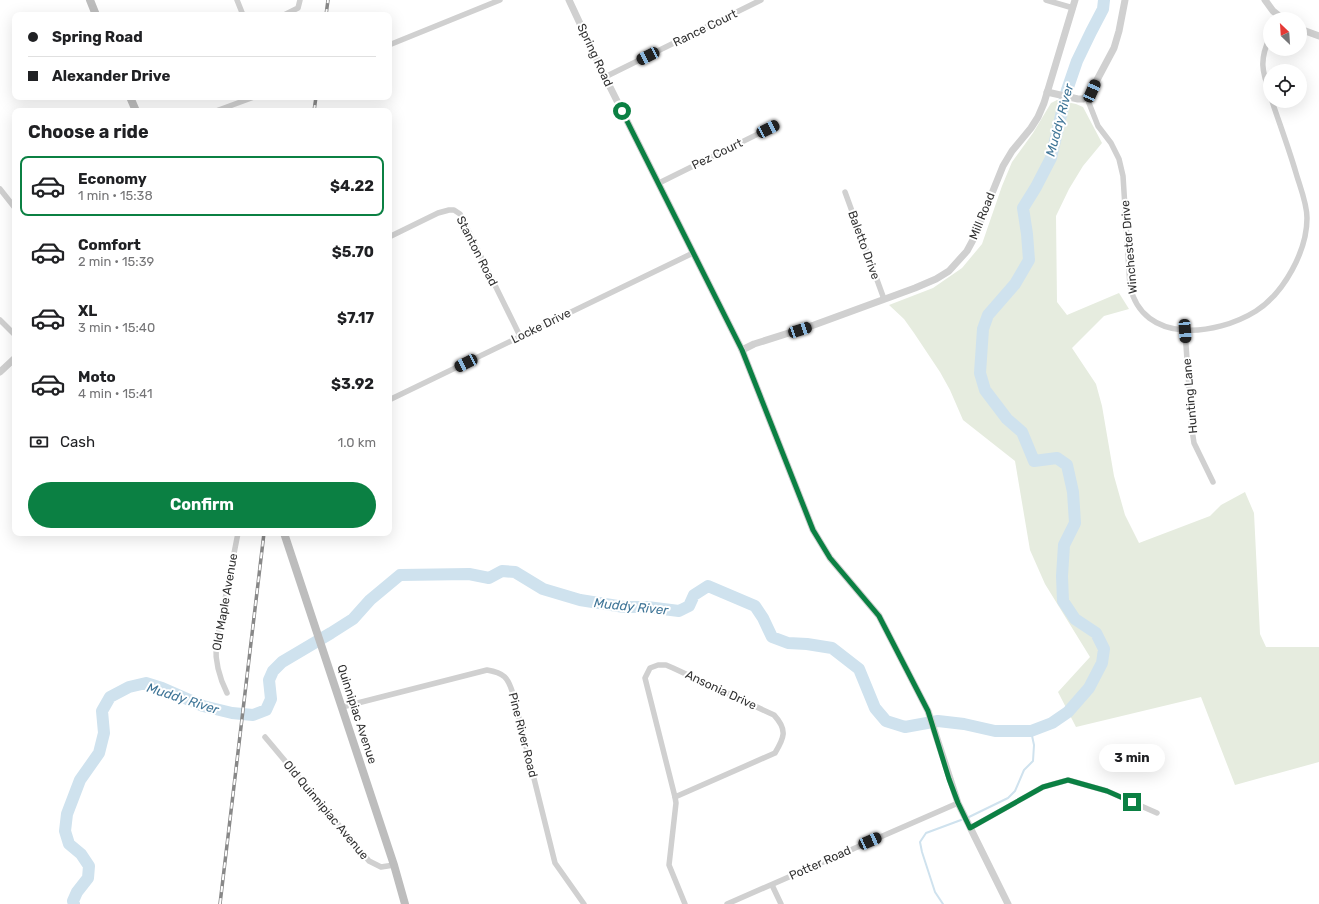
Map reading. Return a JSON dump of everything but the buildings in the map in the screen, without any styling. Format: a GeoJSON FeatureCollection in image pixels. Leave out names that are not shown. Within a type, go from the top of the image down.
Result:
{"type":"FeatureCollection","features":[{"type":"Feature","properties":{"kind":"main road"},"geometry":{"type":"LineString","coordinates":[[90,0],[95,12]]}},
{"type":"Feature","properties":{"kind":"main road","name":"Quinnipiac Avenue"},"geometry":{"type":"LineString","coordinates":[[285,536],[394,866],[403,903]]}},
{"type":"Feature","properties":{"kind":"street"},"geometry":{"type":"LineString","coordinates":[[237,0],[243,12]]}},
{"type":"Feature","properties":{"kind":"street"},"geometry":{"type":"LineString","coordinates":[[290,12],[298,8],[300,0]]}},
{"type":"Feature","properties":{"kind":"street"},"geometry":{"type":"LineString","coordinates":[[392,44],[500,0]]}},
{"type":"Feature","properties":{"kind":"street","name":"Spring Road"},"geometry":{"type":"LineString","coordinates":[[569,0],[605,77],[742,350],[813,530],[830,558],[879,616],[930,717],[958,803],[1008,904]]}},
{"type":"Feature","properties":{"kind":"street","name":"Rance Court"},"geometry":{"type":"LineString","coordinates":[[605,77],[761,0]]}},
{"type":"Feature","properties":{"kind":"street"},"geometry":{"type":"LineString","coordinates":[[1046,0],[1073,8]]}},
{"type":"Feature","properties":{"kind":"street","name":"Mill Road"},"geometry":{"type":"LineString","coordinates":[[742,350],[754,344],[814,325],[884,299],[936,279],[949,271],[967,251],[974,238],[1003,166],[1012,151],[1038,118],[1075,0]]}},
{"type":"Feature","properties":{"kind":"street"},"geometry":{"type":"LineString","coordinates":[[1047,92],[1058,96],[1083,99],[1086,98],[1092,91],[1114,48],[1125,0]]}},
{"type":"Feature","properties":{"kind":"street"},"geometry":{"type":"LineString","coordinates":[[1265,0],[1274,12]]}},
{"type":"Feature","properties":{"kind":"street"},"geometry":{"type":"LineString","coordinates":[[1307,32],[1319,36]]}},
{"type":"Feature","properties":{"kind":"street"},"geometry":{"type":"LineString","coordinates":[[1263,67],[1264,56]]}},
{"type":"Feature","properties":{"kind":"street","name":"Winchester Drive"},"geometry":{"type":"LineString","coordinates":[[1086,98],[1098,126],[1111,143],[1119,159],[1123,176],[1130,286],[1133,297],[1141,310],[1160,326],[1185,331],[1207,329],[1225,324],[1240,319],[1257,310],[1272,298],[1285,282],[1297,262],[1307,217],[1302,192],[1274,108]]}},
{"type":"Feature","properties":{"kind":"street"},"geometry":{"type":"LineString","coordinates":[[224,108],[246,100]]}},
{"type":"Feature","properties":{"kind":"street","name":"Pez Court"},"geometry":{"type":"LineString","coordinates":[[659,183],[776,125]]}},
{"type":"Feature","properties":{"kind":"street"},"geometry":{"type":"LineString","coordinates":[[0,189],[12,204]]}},
{"type":"Feature","properties":{"kind":"street","name":"Baletto Drive"},"geometry":{"type":"LineString","coordinates":[[845,192],[884,299]]}},
{"type":"Feature","properties":{"kind":"street","name":"Stanton Road"},"geometry":{"type":"LineString","coordinates":[[392,236],[438,213],[454,210],[460,214],[520,336]]}},
{"type":"Feature","properties":{"kind":"street","name":"Locke Drive"},"geometry":{"type":"LineString","coordinates":[[392,399],[694,252]]}},
{"type":"Feature","properties":{"kind":"street"},"geometry":{"type":"LineString","coordinates":[[0,320],[12,332]]}},
{"type":"Feature","properties":{"kind":"street","name":"Hunting Lane"},"geometry":{"type":"LineString","coordinates":[[1185,331],[1194,443],[1213,482]]}},
{"type":"Feature","properties":{"kind":"street"},"geometry":{"type":"LineString","coordinates":[[0,372],[12,361]]}},
{"type":"Feature","properties":{"kind":"street","name":"Old Maple Avenue"},"geometry":{"type":"LineString","coordinates":[[227,693],[219,675],[216,646],[237,536]]}},
{"type":"Feature","properties":{"kind":"street","name":"Ansonia Drive"},"geometry":{"type":"LineString","coordinates":[[675,797],[775,754],[783,740],[783,729],[780,721],[774,715],[673,668],[666,665],[658,665],[650,668],[645,678],[675,797],[676,803],[669,865],[684,904]]}},
{"type":"Feature","properties":{"kind":"street","name":"Pine River Road"},"geometry":{"type":"LineString","coordinates":[[342,706],[487,670],[498,672],[506,677],[513,694],[555,863],[584,904]]}},
{"type":"Feature","properties":{"kind":"street","name":"Old Quinnipiac Avenue"},"geometry":{"type":"LineString","coordinates":[[265,738],[369,861],[381,867],[394,866]]}},
{"type":"Feature","properties":{"kind":"street"},"geometry":{"type":"LineString","coordinates":[[970,828],[1043,787],[1068,780],[1107,791],[1157,813]]}},
{"type":"Feature","properties":{"kind":"street","name":"Potter Road"},"geometry":{"type":"LineString","coordinates":[[727,904],[958,803]]}},
{"type":"Feature","properties":{"kind":"street"},"geometry":{"type":"LineString","coordinates":[[772,885],[780,904]]}},
{"type":"Feature","properties":{"kind":"shaded area"},"geometry":{"type":"Polygon","coordinates":[[[1057,100],[1083,107],[1102,143],[1083,166],[1069,189],[1056,216],[1057,302],[1067,315],[1119,293],[1129,309],[1104,316],[1072,348],[1096,384],[1102,406],[1114,476],[1125,515],[1139,543],[1210,516],[1221,505],[1245,492],[1254,513],[1260,634],[1266,647],[1319,647],[1319,762],[1235,785],[1201,697],[1076,727],[1058,692],[1090,657],[1045,584],[1030,550],[1015,461],[963,420],[950,390],[940,372],[904,319],[889,305],[933,288],[962,268],[982,244],[1012,162],[1033,133],[1051,103],[1057,100]]]}},
{"type":"Feature","properties":{"kind":"waterway","name":"Muddy River"},"geometry":{"type":"LineString","coordinates":[[74,904],[73,901],[77,892],[88,878],[89,866],[81,854],[69,844],[65,831],[67,814],[80,780],[99,753],[104,733],[102,711],[110,697],[129,687],[146,683],[162,688],[203,706],[232,713],[253,715],[266,710],[271,699],[269,680],[273,671],[282,662],[353,619],[370,600],[400,575],[469,574],[489,578],[502,571],[515,572],[543,589],[580,600],[624,607],[647,607],[679,611],[689,606],[694,595],[708,586],[755,606],[763,618],[772,637],[788,643],[832,648],[859,669],[875,708],[886,721],[905,727],[938,721],[964,724],[995,731],[1031,731],[1052,723],[1068,712],[1089,688],[1102,663],[1104,649],[1096,633],[1075,619],[1063,601],[1062,576],[1064,545],[1075,523],[1073,492],[1067,465],[1057,458],[1034,461],[1022,432],[1007,419],[985,390],[980,373],[983,329],[988,315],[1015,284],[1029,260],[1023,208],[1051,158],[1067,90],[1077,61],[1103,9],[1104,0]]}},
{"type":"Feature","properties":{"kind":"waterway"},"geometry":{"type":"LineString","coordinates":[[969,817],[1008,798],[1015,791],[1024,770],[1033,761],[1034,745],[1031,731]]}},
{"type":"Feature","properties":{"kind":"waterway"},"geometry":{"type":"LineString","coordinates":[[943,904],[935,892],[920,842],[926,833],[961,820]]}},
{"type":"Feature","properties":{"kind":"railway"},"geometry":{"type":"LineString","coordinates":[[326,12],[328,0]]}},
{"type":"Feature","properties":{"kind":"railway"},"geometry":{"type":"LineString","coordinates":[[314,108],[316,100]]}},
{"type":"Feature","properties":{"kind":"railway"},"geometry":{"type":"LineString","coordinates":[[220,904],[264,536]]}},
{"type":"Feature","properties":{"kind":"route"},"geometry":{"type":"LineString","coordinates":[[622,111],[735,334],[754,377],[813,530],[830,558],[879,616],[928,711],[949,779],[970,828],[1043,787],[1068,780],[1107,791],[1132,802]]}}]}
